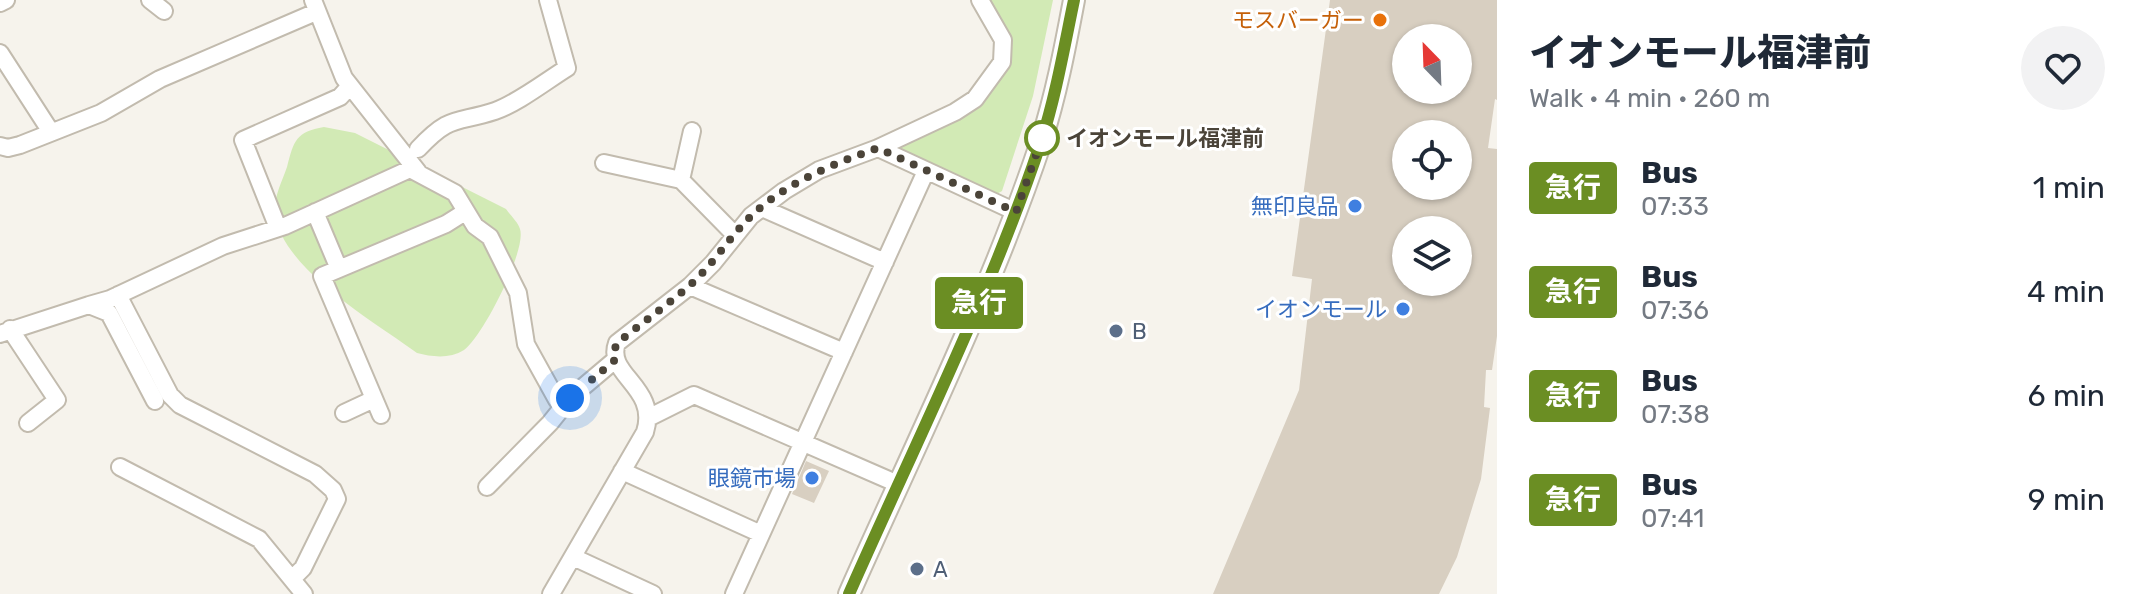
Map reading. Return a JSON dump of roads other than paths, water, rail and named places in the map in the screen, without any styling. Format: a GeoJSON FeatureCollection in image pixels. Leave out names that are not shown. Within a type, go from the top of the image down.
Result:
{"type":"FeatureCollection","features":[{"type":"Feature","properties":{"kind":"street"},"geometry":{"type":"LineString","coordinates":[[0,3],[6,0]]}},
{"type":"Feature","properties":{"kind":"street"},"geometry":{"type":"LineString","coordinates":[[150,0],[164,11]]}},
{"type":"Feature","properties":{"kind":"street"},"geometry":{"type":"LineString","coordinates":[[418,149],[438,128],[459,118],[497,110],[567,68],[548,0]]}},
{"type":"Feature","properties":{"kind":"street"},"geometry":{"type":"LineString","coordinates":[[551,594],[645,432],[650,417],[642,395],[615,360],[617,343],[690,286],[751,216],[784,191],[819,170],[878,148],[955,112],[975,99],[1002,62],[1003,40],[980,0]]}},
{"type":"Feature","properties":{"kind":"street"},"geometry":{"type":"LineString","coordinates":[[849,594],[999,258],[1050,110],[1074,0]]}},
{"type":"Feature","properties":{"kind":"street"},"geometry":{"type":"LineString","coordinates":[[0,146],[20,145],[101,113],[160,79],[314,6],[344,78],[414,162],[418,172]]}},
{"type":"Feature","properties":{"kind":"street"},"geometry":{"type":"LineString","coordinates":[[0,53],[51,132]]}},
{"type":"Feature","properties":{"kind":"street"},"geometry":{"type":"LineString","coordinates":[[278,228],[243,140],[340,97],[350,86]]}},
{"type":"Feature","properties":{"kind":"street"},"geometry":{"type":"LineString","coordinates":[[681,180],[692,131]]}},
{"type":"Feature","properties":{"kind":"street"},"geometry":{"type":"LineString","coordinates":[[878,148],[1016,212]]}},
{"type":"Feature","properties":{"kind":"street"},"geometry":{"type":"LineString","coordinates":[[604,163],[681,180],[735,235]]}},
{"type":"Feature","properties":{"kind":"street"},"geometry":{"type":"LineString","coordinates":[[28,423],[57,400],[5,332],[118,295],[223,246],[278,228],[410,169],[455,193],[475,226],[490,237],[518,293],[526,344],[557,400],[570,398]]}},
{"type":"Feature","properties":{"kind":"street"},"geometry":{"type":"LineString","coordinates":[[734,594],[926,171]]}},
{"type":"Feature","properties":{"kind":"street"},"geometry":{"type":"LineString","coordinates":[[762,208],[885,262]]}},
{"type":"Feature","properties":{"kind":"street"},"geometry":{"type":"LineString","coordinates":[[315,212],[339,269]]}},
{"type":"Feature","properties":{"kind":"street"},"geometry":{"type":"LineString","coordinates":[[381,415],[322,276],[446,224],[465,212]]}},
{"type":"Feature","properties":{"kind":"street"},"geometry":{"type":"LineString","coordinates":[[690,286],[844,352]]}},
{"type":"Feature","properties":{"kind":"street"},"geometry":{"type":"LineString","coordinates":[[118,295],[170,395],[180,405],[315,474],[333,490],[337,499],[303,568],[293,578]]}},
{"type":"Feature","properties":{"kind":"street"},"geometry":{"type":"LineString","coordinates":[[89,305],[109,313],[155,401]]}},
{"type":"Feature","properties":{"kind":"street"},"geometry":{"type":"LineString","coordinates":[[487,487],[550,423],[570,398],[615,360]]}},
{"type":"Feature","properties":{"kind":"street"},"geometry":{"type":"LineString","coordinates":[[650,417],[694,395],[898,484]]}},
{"type":"Feature","properties":{"kind":"street"},"geometry":{"type":"LineString","coordinates":[[344,413],[374,399]]}},
{"type":"Feature","properties":{"kind":"street"},"geometry":{"type":"LineString","coordinates":[[120,467],[259,539],[304,594]]}},
{"type":"Feature","properties":{"kind":"street"},"geometry":{"type":"LineString","coordinates":[[622,471],[761,534]]}},
{"type":"Feature","properties":{"kind":"street"},"geometry":{"type":"LineString","coordinates":[[573,557],[653,594]]}},
{"type":"Feature","properties":{"kind":"place","name":"モスバーガー"},"geometry":{"type":"Point","coordinates":[1380,20]}},
{"type":"Feature","properties":{"kind":"place","name":"イオンモール福津前"},"geometry":{"type":"Point","coordinates":[1042,138]}},
{"type":"Feature","properties":{"kind":"place","name":"無印良品"},"geometry":{"type":"Point","coordinates":[1355,206]}},
{"type":"Feature","properties":{"kind":"place","name":"イオンモール"},"geometry":{"type":"Point","coordinates":[1403,309]}},
{"type":"Feature","properties":{"kind":"place","name":"B"},"geometry":{"type":"Point","coordinates":[1116,331]}},
{"type":"Feature","properties":{"kind":"place","name":"眼鏡市場"},"geometry":{"type":"Point","coordinates":[812,478]}},
{"type":"Feature","properties":{"kind":"place","name":"A"},"geometry":{"type":"Point","coordinates":[917,569]}}]}
